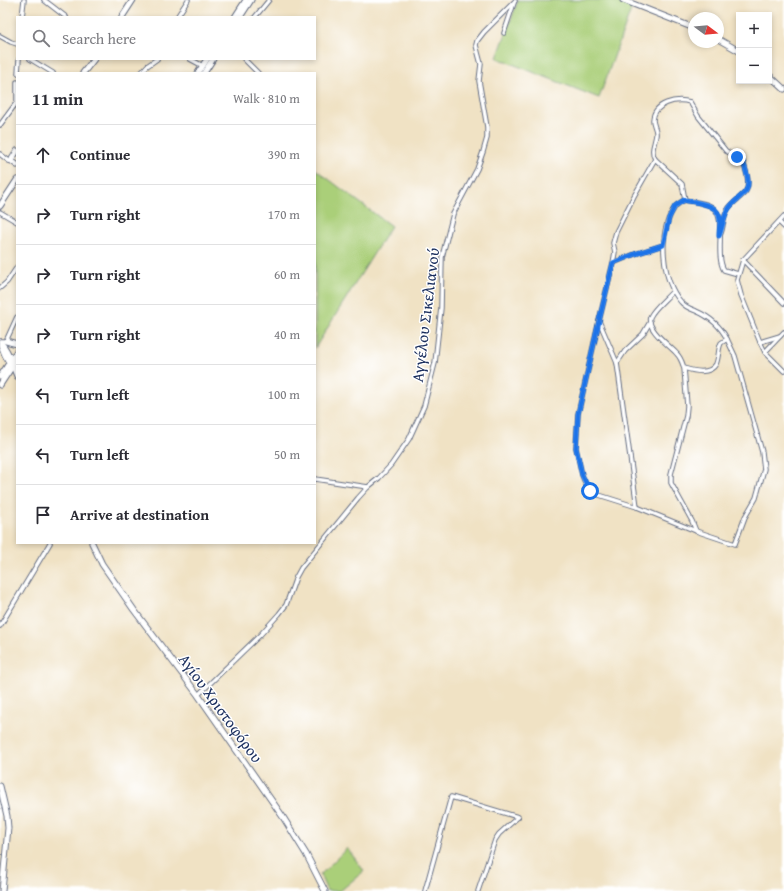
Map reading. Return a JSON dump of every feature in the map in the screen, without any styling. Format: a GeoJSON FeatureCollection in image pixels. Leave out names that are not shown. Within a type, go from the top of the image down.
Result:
{"type":"FeatureCollection","features":[{"type":"Feature","properties":{"kind":"main road"},"geometry":{"type":"LineString","coordinates":[[123,16],[133,0]]}},
{"type":"Feature","properties":{"kind":"main road"},"geometry":{"type":"LineString","coordinates":[[236,16],[246,0]]}},
{"type":"Feature","properties":{"kind":"main road"},"geometry":{"type":"LineString","coordinates":[[241,16],[251,0]]}},
{"type":"Feature","properties":{"kind":"main road"},"geometry":{"type":"LineString","coordinates":[[623,0],[688,26]]}},
{"type":"Feature","properties":{"kind":"main road"},"geometry":{"type":"LineString","coordinates":[[724,42],[736,49]]}},
{"type":"Feature","properties":{"kind":"main road"},"geometry":{"type":"LineString","coordinates":[[84,72],[93,60]]}},
{"type":"Feature","properties":{"kind":"main road"},"geometry":{"type":"LineString","coordinates":[[199,72],[207,60]]}},
{"type":"Feature","properties":{"kind":"main road"},"geometry":{"type":"LineString","coordinates":[[205,72],[212,60]]}},
{"type":"Feature","properties":{"kind":"main road"},"geometry":{"type":"LineString","coordinates":[[772,78],[784,89]]}},
{"type":"Feature","properties":{"kind":"main road"},"geometry":{"type":"LineString","coordinates":[[15,163],[12,159],[16,153]]}},
{"type":"Feature","properties":{"kind":"main road"},"geometry":{"type":"LineString","coordinates":[[0,206],[16,182]]}},
{"type":"Feature","properties":{"kind":"main road"},"geometry":{"type":"LineString","coordinates":[[2,341],[16,344]]}},
{"type":"Feature","properties":{"kind":"main road"},"geometry":{"type":"LineString","coordinates":[[2,341],[16,374]]}},
{"type":"Feature","properties":{"kind":"main road"},"geometry":{"type":"LineString","coordinates":[[0,385],[16,353]]}},
{"type":"Feature","properties":{"kind":"main road"},"geometry":{"type":"LineString","coordinates":[[0,377],[11,363],[16,360]]}},
{"type":"Feature","properties":{"kind":"main road","name":"Αγίου Χριστοφόρου"},"geometry":{"type":"LineString","coordinates":[[92,544],[102,564],[134,610],[198,695],[283,817],[306,854],[325,891]]}},
{"type":"Feature","properties":{"kind":"main road"},"geometry":{"type":"LineString","coordinates":[[0,786],[7,816],[8,828],[2,891]]}},
{"type":"Feature","properties":{"kind":"street"},"geometry":{"type":"LineString","coordinates":[[22,16],[24,0]]}},
{"type":"Feature","properties":{"kind":"street"},"geometry":{"type":"LineString","coordinates":[[44,0],[65,16]]}},
{"type":"Feature","properties":{"kind":"street"},"geometry":{"type":"LineString","coordinates":[[178,16],[188,0]]}},
{"type":"Feature","properties":{"kind":"street"},"geometry":{"type":"LineString","coordinates":[[256,16],[269,0]]}},
{"type":"Feature","properties":{"kind":"street","name":"Αγγέλου Σικελιανού"},"geometry":{"type":"LineString","coordinates":[[504,33],[515,1]]}},
{"type":"Feature","properties":{"kind":"street","name":"Αγγέλου Σικελιανού"},"geometry":{"type":"LineString","coordinates":[[198,695],[260,635],[279,614],[286,605],[296,578],[302,568],[368,487],[379,478],[397,457],[412,434],[424,406],[435,363],[441,308],[442,257],[454,214],[477,169],[484,152],[487,138],[487,127],[478,81],[481,64],[476,45],[477,41],[484,32],[515,1]]}},
{"type":"Feature","properties":{"kind":"street"},"geometry":{"type":"LineString","coordinates":[[0,36],[16,44]]}},
{"type":"Feature","properties":{"kind":"street"},"geometry":{"type":"LineString","coordinates":[[18,72],[19,60]]}},
{"type":"Feature","properties":{"kind":"street"},"geometry":{"type":"LineString","coordinates":[[36,60],[52,72]]}},
{"type":"Feature","properties":{"kind":"street"},"geometry":{"type":"LineString","coordinates":[[142,72],[145,67],[156,60]]}},
{"type":"Feature","properties":{"kind":"street"},"geometry":{"type":"LineString","coordinates":[[192,60],[203,66]]}},
{"type":"Feature","properties":{"kind":"street"},"geometry":{"type":"LineString","coordinates":[[245,60],[257,72]]}},
{"type":"Feature","properties":{"kind":"street"},"geometry":{"type":"LineString","coordinates":[[684,200],[682,184],[655,159],[653,153],[656,131],[653,120],[655,113],[660,107],[669,102],[686,100],[690,102],[698,116],[726,151],[742,159],[746,170],[748,184],[746,191],[728,208],[724,216],[723,226],[719,236]]}},
{"type":"Feature","properties":{"kind":"street"},"geometry":{"type":"LineString","coordinates":[[0,125],[16,103]]}},
{"type":"Feature","properties":{"kind":"street"},"geometry":{"type":"LineString","coordinates":[[0,154],[9,161],[15,163]]}},
{"type":"Feature","properties":{"kind":"street"},"geometry":{"type":"LineString","coordinates":[[655,159],[634,196],[616,232],[613,243],[616,252],[578,414],[576,448],[578,461],[582,475],[590,491],[735,544],[745,517],[756,498],[764,469],[764,462],[735,356],[717,323],[685,306],[673,291],[668,278],[663,245],[669,218],[675,206],[684,200],[712,206],[720,219],[719,236],[721,266],[724,270],[738,274]]}},
{"type":"Feature","properties":{"kind":"street"},"geometry":{"type":"LineString","coordinates":[[0,212],[16,221]]}},
{"type":"Feature","properties":{"kind":"street"},"geometry":{"type":"LineString","coordinates":[[784,216],[743,260],[737,280],[741,295],[765,352],[784,371]]}},
{"type":"Feature","properties":{"kind":"street"},"geometry":{"type":"LineString","coordinates":[[779,222],[784,228]]}},
{"type":"Feature","properties":{"kind":"street"},"geometry":{"type":"LineString","coordinates":[[613,263],[663,245]]}},
{"type":"Feature","properties":{"kind":"street"},"geometry":{"type":"LineString","coordinates":[[743,260],[784,303]]}},
{"type":"Feature","properties":{"kind":"street"},"geometry":{"type":"LineString","coordinates":[[0,288],[7,282],[16,268]]}},
{"type":"Feature","properties":{"kind":"street"},"geometry":{"type":"LineString","coordinates":[[617,363],[625,351],[642,334],[650,322],[651,317],[673,291]]}},
{"type":"Feature","properties":{"kind":"street"},"geometry":{"type":"LineString","coordinates":[[2,341],[16,318]]}},
{"type":"Feature","properties":{"kind":"street"},"geometry":{"type":"LineString","coordinates":[[599,321],[617,363],[637,507]]}},
{"type":"Feature","properties":{"kind":"street"},"geometry":{"type":"LineString","coordinates":[[650,322],[654,331],[677,353],[684,368],[687,406],[686,416],[671,474],[671,483],[696,531]]}},
{"type":"Feature","properties":{"kind":"street"},"geometry":{"type":"LineString","coordinates":[[760,342],[782,334]]}},
{"type":"Feature","properties":{"kind":"street"},"geometry":{"type":"LineString","coordinates":[[765,352],[782,334]]}},
{"type":"Feature","properties":{"kind":"street"},"geometry":{"type":"LineString","coordinates":[[684,368],[693,371],[711,369],[715,365],[721,342],[726,339]]}},
{"type":"Feature","properties":{"kind":"street"},"geometry":{"type":"LineString","coordinates":[[316,479],[368,487]]}},
{"type":"Feature","properties":{"kind":"street"},"geometry":{"type":"LineString","coordinates":[[0,626],[49,544]]}},
{"type":"Feature","properties":{"kind":"street"},"geometry":{"type":"LineString","coordinates":[[425,891],[451,797],[518,818],[499,834],[495,840],[478,891]]}},
{"type":"Feature","properties":{"kind":"green space"},"geometry":{"type":"Polygon","coordinates":[[[518,0],[612,0],[632,7],[599,98],[497,58],[518,0]]]}},
{"type":"Feature","properties":{"kind":"green space"},"geometry":{"type":"Polygon","coordinates":[[[316,170],[391,226],[316,346],[316,170]]]}},
{"type":"Feature","properties":{"kind":"green space"},"geometry":{"type":"Polygon","coordinates":[[[347,848],[364,871],[340,891],[327,891],[320,875],[347,848]]]}},
{"type":"Feature","properties":{"kind":"route"},"geometry":{"type":"LineString","coordinates":[[590,491],[587,488],[578,461],[576,448],[578,414],[613,263],[650,248],[663,245],[669,218],[675,206],[684,200],[712,206],[720,219],[719,236],[723,226],[724,216],[728,208],[746,191],[748,184],[746,170],[742,159],[737,157]]}}]}
